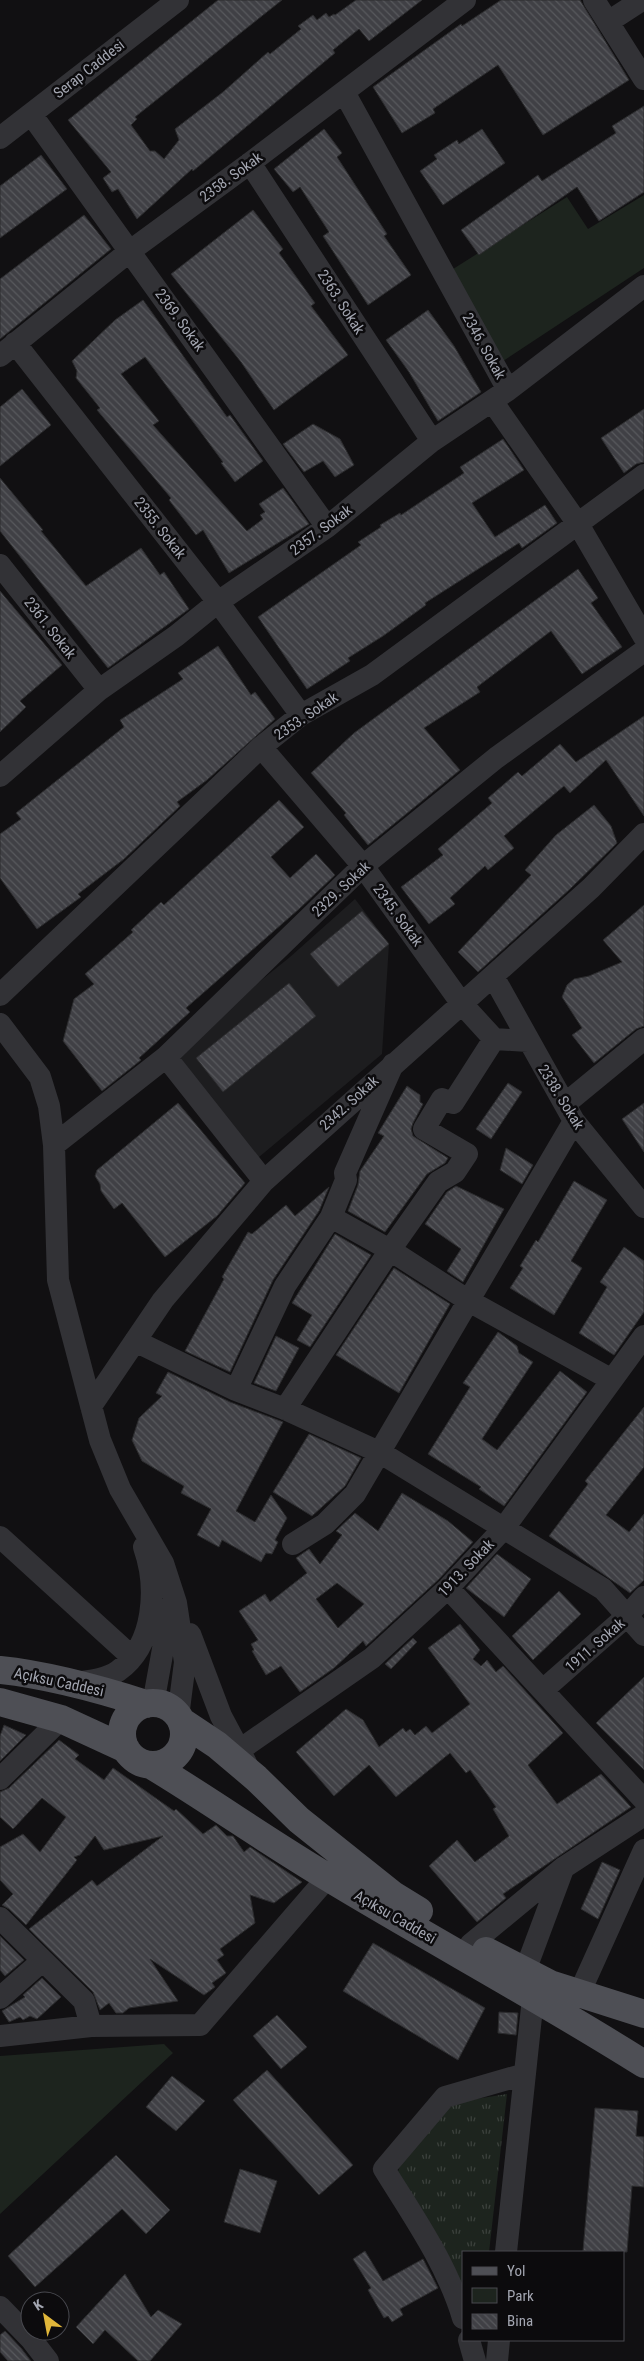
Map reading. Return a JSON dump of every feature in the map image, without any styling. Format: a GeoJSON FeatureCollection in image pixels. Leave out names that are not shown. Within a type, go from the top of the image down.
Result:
{"type":"FeatureCollection","features":[{"type":"Feature","properties":{"kind":"main road","name":"Açıksu Caddesi"},"geometry":{"type":"LineString","coordinates":[[0,1670],[22,1672],[71,1683],[149,1704]]}},
{"type":"Feature","properties":{"kind":"main road","name":"Açıksu Caddesi"},"geometry":{"type":"LineString","coordinates":[[0,1702],[62,1719],[126,1749]]}},
{"type":"Feature","properties":{"kind":"main road"},"geometry":{"type":"LineString","coordinates":[[149,1704],[166,1706],[180,1719],[184,1731],[179,1751],[164,1763],[151,1764],[136,1760],[126,1749],[122,1735],[124,1725],[136,1709],[149,1704]]}},
{"type":"Feature","properties":{"kind":"main road","name":"Açıksu Caddesi"},"geometry":{"type":"LineString","coordinates":[[180,1719],[217,1745],[256,1778],[299,1820],[394,1895],[472,1944],[550,1984],[644,2014]]}},
{"type":"Feature","properties":{"kind":"main road","name":"Açıksu Caddesi"},"geometry":{"type":"LineString","coordinates":[[151,1764],[191,1788],[327,1878],[573,2020],[644,2064]]}},
{"type":"Feature","properties":{"kind":"street","name":"Serap Caddesi"},"geometry":{"type":"LineString","coordinates":[[0,138],[178,0]]}},
{"type":"Feature","properties":{"kind":"street","name":"2358. Sokak"},"geometry":{"type":"LineString","coordinates":[[8,350],[130,251],[344,92],[438,8],[464,0]]}},
{"type":"Feature","properties":{"kind":"street"},"geometry":{"type":"LineString","coordinates":[[594,0],[644,78]]}},
{"type":"Feature","properties":{"kind":"street"},"geometry":{"type":"LineString","coordinates":[[608,22],[642,0]]}},
{"type":"Feature","properties":{"kind":"street","name":"2346. Sokak"},"geometry":{"type":"LineString","coordinates":[[344,92],[508,390],[492,401],[578,524],[644,637]]}},
{"type":"Feature","properties":{"kind":"street","name":"2369. Sokak"},"geometry":{"type":"LineString","coordinates":[[31,114],[327,527]]}},
{"type":"Feature","properties":{"kind":"street","name":"2363. Sokak"},"geometry":{"type":"LineString","coordinates":[[250,163],[432,441]]}},
{"type":"Feature","properties":{"kind":"street","name":"2357. Sokak"},"geometry":{"type":"LineString","coordinates":[[0,776],[99,690],[176,636],[218,602],[327,527],[432,441],[508,390],[644,286]]}},
{"type":"Feature","properties":{"kind":"street","name":"2355. Sokak"},"geometry":{"type":"LineString","coordinates":[[8,350],[218,602],[301,715]]}},
{"type":"Feature","properties":{"kind":"street","name":"2353. Sokak"},"geometry":{"type":"LineString","coordinates":[[0,995],[261,747],[301,715],[372,675],[644,475]]}},
{"type":"Feature","properties":{"kind":"street","name":"2361. Sokak"},"geometry":{"type":"LineString","coordinates":[[0,565],[99,690]]}},
{"type":"Feature","properties":{"kind":"street","name":"2329. Sokak"},"geometry":{"type":"LineString","coordinates":[[54,1145],[166,1057],[364,866],[496,758],[644,651]]}},
{"type":"Feature","properties":{"kind":"street","name":"2345. Sokak"},"geometry":{"type":"LineString","coordinates":[[261,747],[364,866],[462,1004],[494,1039]]}},
{"type":"Feature","properties":{"kind":"street","name":"2342. Sokak"},"geometry":{"type":"LineString","coordinates":[[91,1406],[163,1300],[264,1181],[591,888],[644,834]]}},
{"type":"Feature","properties":{"kind":"street","name":"2338. Sokak"},"geometry":{"type":"LineString","coordinates":[[493,976],[569,1113],[644,1207]]}},
{"type":"Feature","properties":{"kind":"street"},"geometry":{"type":"LineString","coordinates":[[0,1024],[40,1077],[49,1106],[54,1145],[58,1280],[100,1440],[145,1551],[152,1588],[147,1629],[132,1657],[118,1671],[101,1678],[71,1683]]}},
{"type":"Feature","properties":{"kind":"street"},"geometry":{"type":"LineString","coordinates":[[285,1409],[390,1250],[438,1182],[455,1172],[467,1154],[424,1129],[442,1099],[453,1103],[494,1039],[528,1041]]}},
{"type":"Feature","properties":{"kind":"street"},"geometry":{"type":"LineString","coordinates":[[293,1544],[325,1524],[355,1494],[381,1453],[469,1301],[569,1113],[644,1039]]}},
{"type":"Feature","properties":{"kind":"street"},"geometry":{"type":"LineString","coordinates":[[166,1057],[264,1181]]}},
{"type":"Feature","properties":{"kind":"street"},"geometry":{"type":"LineString","coordinates":[[236,1390],[285,1286],[331,1217],[346,1180],[345,1173],[393,1064]]}},
{"type":"Feature","properties":{"kind":"street"},"geometry":{"type":"LineString","coordinates":[[331,1217],[390,1250],[469,1301],[612,1380]]}},
{"type":"Feature","properties":{"kind":"street","name":"1913. Sokak"},"geometry":{"type":"LineString","coordinates":[[238,1752],[372,1658],[448,1588],[504,1528],[644,1336]]}},
{"type":"Feature","properties":{"kind":"street"},"geometry":{"type":"LineString","coordinates":[[135,1341],[236,1390],[285,1409],[381,1453],[603,1589],[644,1635]]}},
{"type":"Feature","properties":{"kind":"street"},"geometry":{"type":"LineString","coordinates":[[120,1488],[163,1563],[176,1603],[195,1646],[221,1716],[238,1752],[256,1778]]}},
{"type":"Feature","properties":{"kind":"street"},"geometry":{"type":"LineString","coordinates":[[0,1537],[132,1657]]}},
{"type":"Feature","properties":{"kind":"street"},"geometry":{"type":"LineString","coordinates":[[149,1704],[167,1626],[169,1600],[163,1563]]}},
{"type":"Feature","properties":{"kind":"street"},"geometry":{"type":"LineString","coordinates":[[448,1588],[644,1800]]}},
{"type":"Feature","properties":{"kind":"street","name":"1911. Sokak"},"geometry":{"type":"LineString","coordinates":[[543,1690],[627,1616],[644,1597]]}},
{"type":"Feature","properties":{"kind":"street"},"geometry":{"type":"LineString","coordinates":[[176,1603],[185,1662],[180,1719]]}},
{"type":"Feature","properties":{"kind":"street"},"geometry":{"type":"LineString","coordinates":[[0,1779],[62,1719]]}},
{"type":"Feature","properties":{"kind":"street"},"geometry":{"type":"LineString","coordinates":[[472,1944],[563,1868],[644,1815]]}},
{"type":"Feature","properties":{"kind":"street"},"geometry":{"type":"LineString","coordinates":[[579,1994],[644,1850]]}},
{"type":"Feature","properties":{"kind":"street"},"geometry":{"type":"LineString","coordinates":[[525,1970],[563,1868]]}},
{"type":"Feature","properties":{"kind":"street"},"geometry":{"type":"LineString","coordinates":[[0,2036],[91,2026],[200,2025],[327,1878]]}},
{"type":"Feature","properties":{"kind":"street"},"geometry":{"type":"LineString","coordinates":[[0,1918],[84,2002],[91,2026]]}},
{"type":"Feature","properties":{"kind":"street"},"geometry":{"type":"LineString","coordinates":[[0,1998],[42,1961]]}},
{"type":"Feature","properties":{"kind":"street"},"geometry":{"type":"LineString","coordinates":[[506,2251],[533,1998]]}},
{"type":"Feature","properties":{"kind":"street"},"geometry":{"type":"LineString","coordinates":[[462,2315],[456,2296],[427,2240],[384,2169],[446,2097],[525,2074]]}},
{"type":"Feature","properties":{"kind":"street"},"geometry":{"type":"LineString","coordinates":[[4,2317],[31,2338],[48,2361]]}},
{"type":"Feature","properties":{"kind":"street"},"geometry":{"type":"LineString","coordinates":[[469,2341],[475,2361]]}},
{"type":"Feature","properties":{"kind":"street"},"geometry":{"type":"LineString","coordinates":[[497,2361],[499,2341]]}},
{"type":"Feature","properties":{"kind":"shaded area"},"geometry":{"type":"Polygon","coordinates":[[[355,899],[389,944],[382,1054],[252,1163],[166,1057],[290,957],[355,899]]]}},
{"type":"Feature","properties":{"kind":"green space"},"geometry":{"type":"Polygon","coordinates":[[[644,195],[644,268],[497,365],[442,276],[567,197],[588,229],[644,195]]]}},
{"type":"Feature","properties":{"kind":"green space"},"geometry":{"type":"Polygon","coordinates":[[[164,2044],[173,2053],[0,2214],[0,2056],[164,2044]]]}},
{"type":"Feature","properties":{"kind":"green space"},"geometry":{"type":"Polygon","coordinates":[[[507,2094],[489,2251],[462,2251],[462,2302],[395,2178],[402,2162],[451,2103],[507,2094]]]}},
{"type":"Feature","properties":{"kind":"building"},"geometry":{"type":"Polygon","coordinates":[[[218,0],[282,0],[135,117],[137,119],[131,125],[150,151],[155,151],[164,159],[179,140],[175,129],[223,92],[268,52],[270,54],[301,29],[298,26],[313,15],[317,20],[326,13],[329,17],[335,15],[356,0],[422,0],[369,41],[359,29],[333,50],[335,53],[193,171],[192,169],[137,219],[118,189],[112,192],[103,178],[111,172],[68,120],[218,0]]]}},
{"type":"Feature","properties":{"kind":"building"},"geometry":{"type":"Polygon","coordinates":[[[501,0],[580,0],[629,80],[543,135],[498,65],[433,109],[435,113],[402,133],[373,87],[461,24],[462,26],[501,0]]]}},
{"type":"Feature","properties":{"kind":"building"},"geometry":{"type":"Polygon","coordinates":[[[644,106],[644,192],[599,221],[577,187],[479,255],[461,230],[538,175],[542,181],[616,133],[612,126],[644,106]]]}},
{"type":"Feature","properties":{"kind":"building"},"geometry":{"type":"Polygon","coordinates":[[[324,129],[342,153],[337,157],[387,234],[384,236],[411,275],[368,305],[323,236],[329,232],[300,187],[293,192],[274,169],[324,129]]]}},
{"type":"Feature","properties":{"kind":"building"},"geometry":{"type":"Polygon","coordinates":[[[482,129],[505,163],[443,205],[420,171],[437,159],[434,155],[457,140],[459,144],[482,129]]]}},
{"type":"Feature","properties":{"kind":"building"},"geometry":{"type":"Polygon","coordinates":[[[41,155],[67,189],[0,238],[0,186],[41,155]]]}},
{"type":"Feature","properties":{"kind":"building"},"geometry":{"type":"Polygon","coordinates":[[[253,210],[283,249],[279,253],[315,303],[311,306],[348,355],[274,410],[241,362],[171,274],[253,210]]]}},
{"type":"Feature","properties":{"kind":"building"},"geometry":{"type":"Polygon","coordinates":[[[84,215],[111,249],[0,339],[0,279],[84,215]]]}},
{"type":"Feature","properties":{"kind":"building"},"geometry":{"type":"Polygon","coordinates":[[[143,300],[227,417],[230,415],[263,461],[235,482],[221,463],[223,462],[145,357],[121,374],[159,421],[153,425],[247,531],[263,519],[260,515],[265,512],[259,504],[283,488],[309,524],[229,573],[203,530],[196,535],[169,500],[171,498],[97,410],[100,408],[76,378],[77,371],[72,361],[115,320],[143,300]]]}},
{"type":"Feature","properties":{"kind":"building"},"geometry":{"type":"Polygon","coordinates":[[[428,310],[454,346],[481,392],[438,421],[409,372],[386,340],[428,310]]]}},
{"type":"Feature","properties":{"kind":"building"},"geometry":{"type":"Polygon","coordinates":[[[22,389],[51,425],[0,466],[0,407],[22,389]]]}},
{"type":"Feature","properties":{"kind":"building"},"geometry":{"type":"Polygon","coordinates":[[[644,409],[644,462],[636,464],[624,473],[601,438],[644,409]]]}},
{"type":"Feature","properties":{"kind":"building"},"geometry":{"type":"Polygon","coordinates":[[[313,424],[340,439],[354,465],[335,477],[323,461],[304,472],[283,444],[313,424]]]}},
{"type":"Feature","properties":{"kind":"building"},"geometry":{"type":"Polygon","coordinates":[[[503,439],[524,470],[472,503],[495,537],[545,505],[557,523],[522,548],[519,543],[425,603],[426,605],[383,636],[348,658],[350,661],[307,689],[258,617],[361,545],[358,542],[381,527],[380,525],[400,513],[401,515],[464,473],[460,467],[503,439]]]}},
{"type":"Feature","properties":{"kind":"building"},"geometry":{"type":"Polygon","coordinates":[[[0,478],[86,586],[141,548],[160,575],[164,572],[189,609],[108,668],[0,531],[0,478]]]}},
{"type":"Feature","properties":{"kind":"building"},"geometry":{"type":"Polygon","coordinates":[[[578,569],[598,598],[591,603],[622,647],[582,674],[551,631],[477,687],[480,692],[424,728],[460,770],[368,845],[344,815],[346,813],[311,773],[354,733],[578,569]]]}},
{"type":"Feature","properties":{"kind":"building"},"geometry":{"type":"Polygon","coordinates":[[[0,591],[62,665],[20,701],[26,707],[0,732],[0,591]]]}},
{"type":"Feature","properties":{"kind":"building"},"geometry":{"type":"Polygon","coordinates":[[[218,646],[251,695],[255,692],[275,719],[207,780],[177,802],[180,806],[124,859],[78,894],[81,897],[37,929],[0,878],[0,834],[21,819],[16,813],[124,727],[120,720],[183,679],[178,673],[218,646]]]}},
{"type":"Feature","properties":{"kind":"building"},"geometry":{"type":"Polygon","coordinates":[[[644,716],[644,816],[606,760],[570,793],[564,786],[504,836],[514,848],[488,870],[485,866],[450,898],[455,904],[429,924],[401,887],[443,855],[438,849],[492,803],[488,798],[518,772],[522,776],[560,744],[576,762],[644,716]]]}},
{"type":"Feature","properties":{"kind":"building"},"geometry":{"type":"Polygon","coordinates":[[[279,800],[304,827],[271,857],[290,878],[316,854],[335,875],[186,1008],[190,1012],[139,1058],[141,1060],[102,1091],[63,1041],[74,999],[94,984],[85,974],[133,932],[131,930],[161,902],[164,905],[279,800]]]}},
{"type":"Feature","properties":{"kind":"building"},"geometry":{"type":"Polygon","coordinates":[[[594,805],[611,826],[617,843],[570,889],[478,972],[458,952],[531,875],[525,870],[556,835],[594,805]]]}},
{"type":"Feature","properties":{"kind":"building"},"geometry":{"type":"Polygon","coordinates":[[[644,905],[644,1026],[636,1029],[594,1063],[572,1035],[582,1028],[562,997],[567,985],[574,979],[589,976],[622,962],[603,940],[644,905]]]}},
{"type":"Feature","properties":{"kind":"building"},"geometry":{"type":"Polygon","coordinates":[[[362,911],[389,944],[338,987],[310,954],[362,911]]]}},
{"type":"Feature","properties":{"kind":"building"},"geometry":{"type":"Polygon","coordinates":[[[289,983],[316,1016],[223,1092],[196,1058],[289,983]]]}},
{"type":"Feature","properties":{"kind":"building"},"geometry":{"type":"Polygon","coordinates":[[[508,1083],[522,1092],[491,1139],[476,1129],[508,1083]]]}},
{"type":"Feature","properties":{"kind":"building"},"geometry":{"type":"Polygon","coordinates":[[[407,1086],[420,1095],[420,1102],[423,1104],[411,1129],[413,1136],[448,1158],[445,1163],[427,1174],[385,1232],[348,1211],[358,1185],[360,1171],[384,1136],[378,1133],[407,1086]]]}},
{"type":"Feature","properties":{"kind":"building"},"geometry":{"type":"Polygon","coordinates":[[[178,1103],[245,1183],[217,1216],[165,1257],[122,1203],[114,1209],[101,1191],[100,1184],[95,1176],[97,1170],[178,1103]]]}},
{"type":"Feature","properties":{"kind":"building"},"geometry":{"type":"Polygon","coordinates":[[[644,1103],[644,1152],[622,1119],[644,1103]]]}},
{"type":"Feature","properties":{"kind":"building"},"geometry":{"type":"Polygon","coordinates":[[[506,1148],[533,1165],[522,1184],[500,1170],[506,1148]]]}},
{"type":"Feature","properties":{"kind":"building"},"geometry":{"type":"Polygon","coordinates":[[[574,1181],[607,1200],[571,1261],[582,1268],[554,1315],[510,1288],[523,1268],[520,1266],[536,1240],[538,1242],[574,1181]]]}},
{"type":"Feature","properties":{"kind":"building"},"geometry":{"type":"Polygon","coordinates":[[[456,1186],[504,1209],[463,1282],[447,1271],[461,1249],[425,1224],[447,1192],[456,1186]]]}},
{"type":"Feature","properties":{"kind":"building"},"geometry":{"type":"Polygon","coordinates":[[[329,1187],[319,1211],[273,1280],[230,1372],[185,1351],[224,1279],[222,1277],[248,1232],[252,1234],[286,1205],[295,1216],[329,1187]]]}},
{"type":"Feature","properties":{"kind":"building"},"geometry":{"type":"Polygon","coordinates":[[[335,1234],[371,1255],[310,1347],[297,1340],[312,1315],[292,1303],[335,1234]]]}},
{"type":"Feature","properties":{"kind":"building"},"geometry":{"type":"Polygon","coordinates":[[[624,1247],[644,1261],[644,1312],[614,1355],[579,1333],[607,1287],[600,1282],[624,1247]]]}},
{"type":"Feature","properties":{"kind":"building"},"geometry":{"type":"Polygon","coordinates":[[[394,1268],[450,1304],[399,1393],[336,1355],[394,1268]]]}},
{"type":"Feature","properties":{"kind":"building"},"geometry":{"type":"Polygon","coordinates":[[[498,1332],[517,1346],[519,1353],[533,1362],[482,1439],[497,1450],[560,1371],[587,1392],[504,1506],[479,1489],[481,1487],[428,1454],[470,1387],[463,1383],[498,1332]]]}},
{"type":"Feature","properties":{"kind":"building"},"geometry":{"type":"Polygon","coordinates":[[[276,1336],[299,1348],[276,1391],[254,1383],[276,1336]]]}},
{"type":"Feature","properties":{"kind":"building"},"geometry":{"type":"Polygon","coordinates":[[[168,1372],[230,1402],[283,1422],[236,1511],[255,1522],[271,1495],[287,1518],[275,1540],[278,1542],[272,1554],[266,1553],[261,1562],[222,1540],[219,1547],[197,1535],[211,1509],[181,1493],[184,1486],[142,1461],[132,1440],[139,1418],[162,1396],[156,1393],[168,1372]]]}},
{"type":"Feature","properties":{"kind":"building"},"geometry":{"type":"Polygon","coordinates":[[[644,1407],[644,1467],[606,1515],[629,1532],[644,1514],[644,1580],[630,1593],[549,1536],[588,1484],[585,1481],[644,1407]]]}},
{"type":"Feature","properties":{"kind":"building"},"geometry":{"type":"Polygon","coordinates":[[[309,1434],[361,1458],[345,1486],[312,1516],[273,1492],[309,1434]]]}},
{"type":"Feature","properties":{"kind":"building"},"geometry":{"type":"Polygon","coordinates":[[[402,1493],[448,1521],[473,1542],[439,1579],[366,1646],[363,1641],[334,1668],[300,1692],[281,1666],[266,1675],[252,1651],[254,1650],[251,1644],[258,1640],[239,1611],[265,1594],[270,1602],[307,1573],[296,1558],[309,1549],[320,1564],[342,1535],[336,1531],[355,1513],[378,1531],[402,1493]],[[337,1583],[316,1599],[338,1628],[364,1604],[337,1583]]]}},
{"type":"Feature","properties":{"kind":"building"},"geometry":{"type":"Polygon","coordinates":[[[497,1554],[531,1579],[504,1617],[466,1588],[497,1554]]]}},
{"type":"Feature","properties":{"kind":"building"},"geometry":{"type":"Polygon","coordinates":[[[559,1591],[581,1614],[533,1660],[512,1636],[559,1591]]]}},
{"type":"Feature","properties":{"kind":"building"},"geometry":{"type":"Polygon","coordinates":[[[460,1624],[480,1650],[473,1659],[481,1666],[487,1660],[496,1672],[503,1666],[563,1733],[528,1765],[557,1804],[601,1774],[631,1807],[503,1894],[506,1898],[477,1922],[429,1866],[457,1840],[475,1862],[509,1836],[493,1809],[496,1807],[470,1770],[466,1773],[450,1753],[396,1797],[369,1765],[334,1796],[296,1752],[346,1709],[363,1720],[379,1747],[403,1728],[406,1732],[410,1729],[415,1735],[426,1726],[432,1733],[470,1704],[428,1648],[460,1624]]]}},
{"type":"Feature","properties":{"kind":"building"},"geometry":{"type":"Polygon","coordinates":[[[413,1638],[417,1642],[391,1669],[385,1664],[413,1638]]]}},
{"type":"Feature","properties":{"kind":"building"},"geometry":{"type":"Polygon","coordinates":[[[644,1677],[644,1770],[596,1723],[644,1677]]]}},
{"type":"Feature","properties":{"kind":"building"},"geometry":{"type":"Polygon","coordinates":[[[4,1725],[26,1735],[0,1761],[0,1736],[4,1725]]]}},
{"type":"Feature","properties":{"kind":"building"},"geometry":{"type":"Polygon","coordinates":[[[59,1740],[79,1755],[75,1759],[104,1780],[113,1768],[174,1811],[176,1809],[203,1834],[216,1825],[227,1836],[233,1836],[244,1852],[250,1847],[302,1882],[274,1903],[250,1895],[255,1923],[220,1949],[224,1955],[217,1960],[226,1973],[212,1983],[215,1987],[204,1995],[150,1959],[178,2001],[129,2008],[123,2013],[116,2013],[109,2003],[100,2010],[93,1992],[29,1929],[92,1880],[97,1886],[163,1836],[104,1850],[95,1836],[80,1855],[74,1857],[77,1860],[26,1925],[2,1905],[13,1894],[0,1880],[0,1847],[23,1834],[40,1852],[66,1817],[42,1798],[13,1829],[0,1817],[0,1792],[9,1788],[59,1740]]]}},
{"type":"Feature","properties":{"kind":"building"},"geometry":{"type":"Polygon","coordinates":[[[602,1862],[620,1870],[598,1919],[581,1909],[602,1862]]]}},
{"type":"Feature","properties":{"kind":"building"},"geometry":{"type":"Polygon","coordinates":[[[0,1936],[24,1960],[5,1976],[0,1970],[0,1936]]]}},
{"type":"Feature","properties":{"kind":"building"},"geometry":{"type":"Polygon","coordinates":[[[373,1943],[485,2008],[458,2060],[343,1991],[373,1943]]]}},
{"type":"Feature","properties":{"kind":"building"},"geometry":{"type":"Polygon","coordinates":[[[42,1978],[61,1997],[37,2019],[30,2016],[23,2020],[20,2017],[9,2022],[2,2011],[25,1997],[23,1995],[42,1978]]]}},
{"type":"Feature","properties":{"kind":"building"},"geometry":{"type":"Polygon","coordinates":[[[499,2012],[518,2013],[516,2035],[498,2033],[499,2012]]]}},
{"type":"Feature","properties":{"kind":"building"},"geometry":{"type":"Polygon","coordinates":[[[277,2015],[307,2047],[281,2069],[253,2036],[277,2015]]]}},
{"type":"Feature","properties":{"kind":"building"},"geometry":{"type":"Polygon","coordinates":[[[267,2070],[353,2165],[319,2195],[233,2100],[267,2070]]]}},
{"type":"Feature","properties":{"kind":"building"},"geometry":{"type":"Polygon","coordinates":[[[172,2076],[205,2101],[176,2131],[146,2107],[172,2076]]]}},
{"type":"Feature","properties":{"kind":"building"},"geometry":{"type":"Polygon","coordinates":[[[595,2108],[638,2111],[636,2136],[644,2137],[644,2187],[632,2186],[627,2252],[583,2251],[595,2108]]]}},
{"type":"Feature","properties":{"kind":"building"},"geometry":{"type":"Polygon","coordinates":[[[116,2155],[170,2210],[146,2234],[122,2209],[35,2287],[8,2256],[116,2155]]]}},
{"type":"Feature","properties":{"kind":"building"},"geometry":{"type":"Polygon","coordinates":[[[240,2169],[277,2181],[260,2233],[224,2222],[240,2169]]]}},
{"type":"Feature","properties":{"kind":"building"},"geometry":{"type":"Polygon","coordinates":[[[365,2251],[383,2281],[423,2259],[438,2288],[400,2309],[403,2315],[392,2322],[388,2316],[384,2318],[368,2290],[371,2288],[353,2259],[365,2251]]]}},
{"type":"Feature","properties":{"kind":"building"},"geometry":{"type":"Polygon","coordinates":[[[125,2274],[151,2317],[158,2310],[182,2324],[150,2361],[138,2361],[105,2330],[93,2344],[76,2327],[125,2274]]]}},
{"type":"Feature","properties":{"kind":"building"},"geometry":{"type":"Polygon","coordinates":[[[5,2331],[31,2361],[8,2361],[0,2352],[0,2335],[5,2331]]]}}]}
